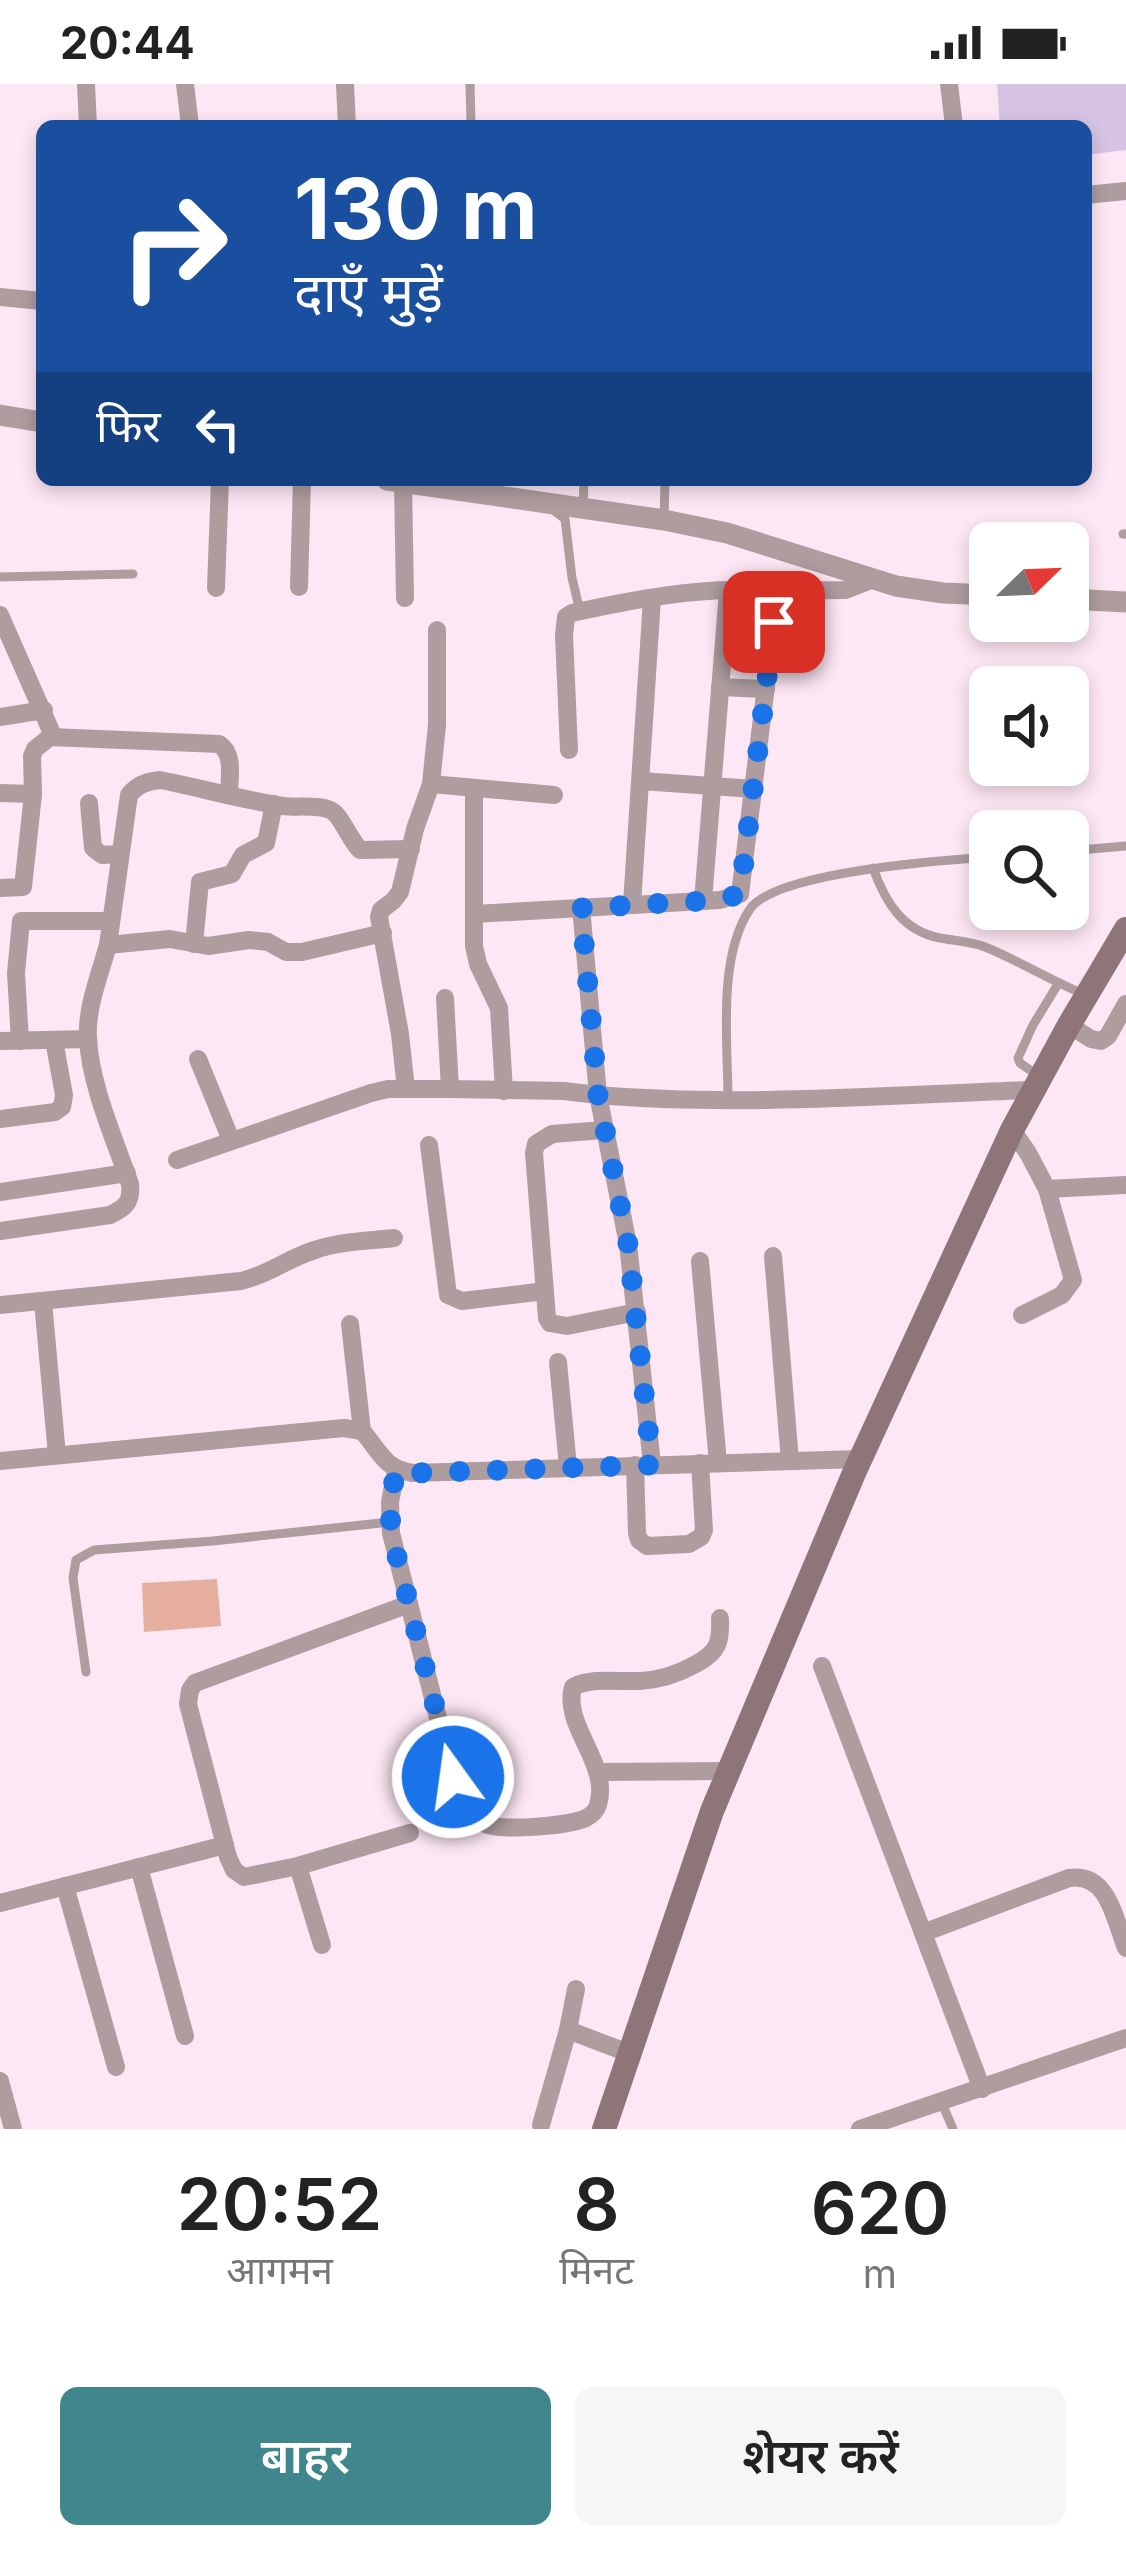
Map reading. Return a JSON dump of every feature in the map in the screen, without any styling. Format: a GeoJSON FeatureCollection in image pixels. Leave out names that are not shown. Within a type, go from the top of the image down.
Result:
{"type":"FeatureCollection","features":[{"type":"Feature","properties":{"kind":"main road"},"geometry":{"type":"LineString","coordinates":[[604,2129],[712,1811],[860,1459],[1012,1130],[1126,929]]}},
{"type":"Feature","properties":{"kind":"street"},"geometry":{"type":"LineString","coordinates":[[86,84],[88,120]]}},
{"type":"Feature","properties":{"kind":"street"},"geometry":{"type":"LineString","coordinates":[[185,84],[189,120]]}},
{"type":"Feature","properties":{"kind":"street"},"geometry":{"type":"LineString","coordinates":[[345,84],[347,120]]}},
{"type":"Feature","properties":{"kind":"street"},"geometry":{"type":"LineString","coordinates":[[949,84],[953,120]]}},
{"type":"Feature","properties":{"kind":"street"},"geometry":{"type":"LineString","coordinates":[[1092,194],[1126,191]]}},
{"type":"Feature","properties":{"kind":"street"},"geometry":{"type":"LineString","coordinates":[[0,298],[36,301]]}},
{"type":"Feature","properties":{"kind":"street"},"geometry":{"type":"LineString","coordinates":[[0,415],[36,421]]}},
{"type":"Feature","properties":{"kind":"street"},"geometry":{"type":"LineString","coordinates":[[216,588],[220,486]]}},
{"type":"Feature","properties":{"kind":"street"},"geometry":{"type":"LineString","coordinates":[[299,587],[302,486]]}},
{"type":"Feature","properties":{"kind":"street"},"geometry":{"type":"LineString","coordinates":[[395,486],[405,598]]}},
{"type":"Feature","properties":{"kind":"street"},"geometry":{"type":"LineString","coordinates":[[472,486],[727,533],[873,579],[969,594]]}},
{"type":"Feature","properties":{"kind":"street"},"geometry":{"type":"LineString","coordinates":[[569,750],[566,616],[652,599],[728,591],[844,590],[873,579]]}},
{"type":"Feature","properties":{"kind":"street"},"geometry":{"type":"LineString","coordinates":[[704,901],[728,591]]}},
{"type":"Feature","properties":{"kind":"street"},"geometry":{"type":"LineString","coordinates":[[475,914],[720,900],[740,894],[773,611],[758,592]]}},
{"type":"Feature","properties":{"kind":"street"},"geometry":{"type":"LineString","coordinates":[[632,904],[652,599]]}},
{"type":"Feature","properties":{"kind":"street"},"geometry":{"type":"LineString","coordinates":[[1089,599],[1126,602]]}},
{"type":"Feature","properties":{"kind":"street"},"geometry":{"type":"LineString","coordinates":[[0,615],[9,659],[44,710],[50,737]]}},
{"type":"Feature","properties":{"kind":"street"},"geometry":{"type":"LineString","coordinates":[[406,1089],[380,917],[400,892],[431,784],[437,725],[437,631]]}},
{"type":"Feature","properties":{"kind":"street"},"geometry":{"type":"LineString","coordinates":[[720,687],[766,689]]}},
{"type":"Feature","properties":{"kind":"street"},"geometry":{"type":"LineString","coordinates":[[0,717],[44,710]]}},
{"type":"Feature","properties":{"kind":"street"},"geometry":{"type":"LineString","coordinates":[[88,1040],[10,1041],[8,973],[21,921],[34,749],[50,737],[219,744],[229,755],[230,795]]}},
{"type":"Feature","properties":{"kind":"street"},"geometry":{"type":"LineString","coordinates":[[0,1231],[110,1215],[124,1209],[132,1196],[92,1069],[88,1040],[108,945],[126,806],[136,787],[160,780],[332,811],[360,850],[411,849]]}},
{"type":"Feature","properties":{"kind":"street"},"geometry":{"type":"LineString","coordinates":[[641,781],[754,789]]}},
{"type":"Feature","properties":{"kind":"street"},"geometry":{"type":"LineString","coordinates":[[431,784],[554,795]]}},
{"type":"Feature","properties":{"kind":"street"},"geometry":{"type":"LineString","coordinates":[[474,789],[476,957],[499,1008],[504,1091]]}},
{"type":"Feature","properties":{"kind":"street"},"geometry":{"type":"LineString","coordinates":[[0,793],[33,794]]}},
{"type":"Feature","properties":{"kind":"street"},"geometry":{"type":"LineString","coordinates":[[89,803],[93,848],[102,855],[120,854]]}},
{"type":"Feature","properties":{"kind":"street"},"geometry":{"type":"LineString","coordinates":[[194,944],[200,882],[232,874],[243,856],[266,844],[274,804]]}},
{"type":"Feature","properties":{"kind":"street"},"geometry":{"type":"LineString","coordinates":[[0,888],[22,887]]}},
{"type":"Feature","properties":{"kind":"street"},"geometry":{"type":"LineString","coordinates":[[581,908],[598,1095],[637,1312],[644,1465],[637,1533],[647,1546],[689,1544],[704,1530],[709,1463],[700,1261]]}},
{"type":"Feature","properties":{"kind":"street"},"geometry":{"type":"LineString","coordinates":[[21,921],[111,921]]}},
{"type":"Feature","properties":{"kind":"street"},"geometry":{"type":"LineString","coordinates":[[108,945],[170,939],[208,946],[249,940],[302,952],[383,933]]}},
{"type":"Feature","properties":{"kind":"street"},"geometry":{"type":"LineString","coordinates":[[445,998],[450,1089]]}},
{"type":"Feature","properties":{"kind":"street"},"geometry":{"type":"LineString","coordinates":[[1064,1034],[1102,1041],[1126,1004]]}},
{"type":"Feature","properties":{"kind":"street"},"geometry":{"type":"LineString","coordinates":[[0,1119],[62,1107],[54,1040]]}},
{"type":"Feature","properties":{"kind":"street"},"geometry":{"type":"LineString","coordinates":[[198,1059],[231,1140]]}},
{"type":"Feature","properties":{"kind":"street"},"geometry":{"type":"LineString","coordinates":[[177,1160],[388,1089],[564,1091],[630,1099],[728,1100],[1036,1083]]}},
{"type":"Feature","properties":{"kind":"street"},"geometry":{"type":"LineString","coordinates":[[604,1130],[552,1134],[536,1144],[547,1318],[557,1326],[637,1312]]}},
{"type":"Feature","properties":{"kind":"street"},"geometry":{"type":"LineString","coordinates":[[1012,1130],[1047,1189],[1073,1280],[1062,1295],[1022,1315]]}},
{"type":"Feature","properties":{"kind":"street"},"geometry":{"type":"LineString","coordinates":[[429,1145],[448,1295],[462,1301],[545,1291]]}},
{"type":"Feature","properties":{"kind":"street"},"geometry":{"type":"LineString","coordinates":[[0,1192],[127,1173]]}},
{"type":"Feature","properties":{"kind":"street"},"geometry":{"type":"LineString","coordinates":[[1047,1189],[1126,1185]]}},
{"type":"Feature","properties":{"kind":"street"},"geometry":{"type":"LineString","coordinates":[[0,1305],[241,1282],[330,1245],[394,1238]]}},
{"type":"Feature","properties":{"kind":"street"},"geometry":{"type":"LineString","coordinates":[[773,1256],[790,1461]]}},
{"type":"Feature","properties":{"kind":"street"},"geometry":{"type":"LineString","coordinates":[[43,1302],[57,1455]]}},
{"type":"Feature","properties":{"kind":"street"},"geometry":{"type":"LineString","coordinates":[[350,1324],[362,1431],[396,1471],[860,1459]]}},
{"type":"Feature","properties":{"kind":"street"},"geometry":{"type":"LineString","coordinates":[[558,1362],[568,1467]]}},
{"type":"Feature","properties":{"kind":"street"},"geometry":{"type":"LineString","coordinates":[[0,1461],[326,1429],[362,1431]]}},
{"type":"Feature","properties":{"kind":"street"},"geometry":{"type":"LineString","coordinates":[[396,1471],[390,1522],[453,1777],[470,1812],[494,1828],[568,1823],[596,1810],[596,1772],[574,1712],[573,1687],[644,1681],[684,1671],[716,1651],[721,1642],[720,1618]]}},
{"type":"Feature","properties":{"kind":"street"},"geometry":{"type":"LineString","coordinates":[[409,1604],[195,1683],[188,1704],[225,1846],[234,1870],[244,1877],[410,1833]]}},
{"type":"Feature","properties":{"kind":"street"},"geometry":{"type":"LineString","coordinates":[[822,1666],[982,2089]]}},
{"type":"Feature","properties":{"kind":"street"},"geometry":{"type":"LineString","coordinates":[[596,1772],[729,1771]]}},
{"type":"Feature","properties":{"kind":"street"},"geometry":{"type":"LineString","coordinates":[[0,1903],[225,1846]]}},
{"type":"Feature","properties":{"kind":"street"},"geometry":{"type":"LineString","coordinates":[[298,1866],[322,1945]]}},
{"type":"Feature","properties":{"kind":"street"},"geometry":{"type":"LineString","coordinates":[[140,1867],[185,2036]]}},
{"type":"Feature","properties":{"kind":"street"},"geometry":{"type":"LineString","coordinates":[[922,1933],[1083,1876],[1095,1880],[1102,1890],[1126,1948]]}},
{"type":"Feature","properties":{"kind":"street"},"geometry":{"type":"LineString","coordinates":[[65,1886],[116,2067]]}},
{"type":"Feature","properties":{"kind":"street"},"geometry":{"type":"LineString","coordinates":[[541,2125],[576,1989]]}},
{"type":"Feature","properties":{"kind":"street"},"geometry":{"type":"LineString","coordinates":[[568,2030],[631,2054]]}},
{"type":"Feature","properties":{"kind":"street"},"geometry":{"type":"LineString","coordinates":[[860,2129],[1126,2038]]}},
{"type":"Feature","properties":{"kind":"street"},"geometry":{"type":"LineString","coordinates":[[0,2081],[13,2129]]}},
{"type":"Feature","properties":{"kind":"lane"},"geometry":{"type":"LineString","coordinates":[[470,84],[471,120]]}},
{"type":"Feature","properties":{"kind":"lane"},"geometry":{"type":"LineString","coordinates":[[583,508],[584,486]]}},
{"type":"Feature","properties":{"kind":"lane"},"geometry":{"type":"LineString","coordinates":[[664,520],[665,486]]}},
{"type":"Feature","properties":{"kind":"lane"},"geometry":{"type":"LineString","coordinates":[[543,502],[565,519],[580,611]]}},
{"type":"Feature","properties":{"kind":"lane"},"geometry":{"type":"LineString","coordinates":[[0,577],[133,574]]}},
{"type":"Feature","properties":{"kind":"lane"},"geometry":{"type":"LineString","coordinates":[[1089,849],[1126,846]]}},
{"type":"Feature","properties":{"kind":"lane"},"geometry":{"type":"LineString","coordinates":[[728,1100],[728,989],[737,933],[750,909],[767,894],[873,868],[969,858]]}},
{"type":"Feature","properties":{"kind":"lane"},"geometry":{"type":"LineString","coordinates":[[873,868],[891,909],[923,933],[966,940],[1086,995]]}},
{"type":"Feature","properties":{"kind":"lane"},"geometry":{"type":"LineString","coordinates":[[1036,1083],[1018,1058],[1058,984]]}},
{"type":"Feature","properties":{"kind":"lane"},"geometry":{"type":"LineString","coordinates":[[1034,1024],[1064,1034]]}},
{"type":"Feature","properties":{"kind":"lane"},"geometry":{"type":"LineString","coordinates":[[86,1672],[74,1578],[76,1559],[82,1554],[390,1522]]}},
{"type":"Feature","properties":{"kind":"lane"},"geometry":{"type":"LineString","coordinates":[[941,2101],[953,2129]]}},
{"type":"Feature","properties":{"kind":"shaded area"},"geometry":{"type":"Polygon","coordinates":[[[217,1579],[221,1626],[144,1632],[142,1583],[217,1579]]]}},
{"type":"Feature","properties":{"kind":"building"},"geometry":{"type":"Polygon","coordinates":[[[997,84],[1126,84],[1126,150],[1092,154],[1092,120],[1000,120],[997,84]]]}},
{"type":"Feature","properties":{"kind":"route"},"geometry":{"type":"LineString","coordinates":[[453,1777],[391,1533],[396,1471],[652,1465],[628,1244],[598,1095],[581,908],[720,900],[740,894],[774,622]]}}]}
